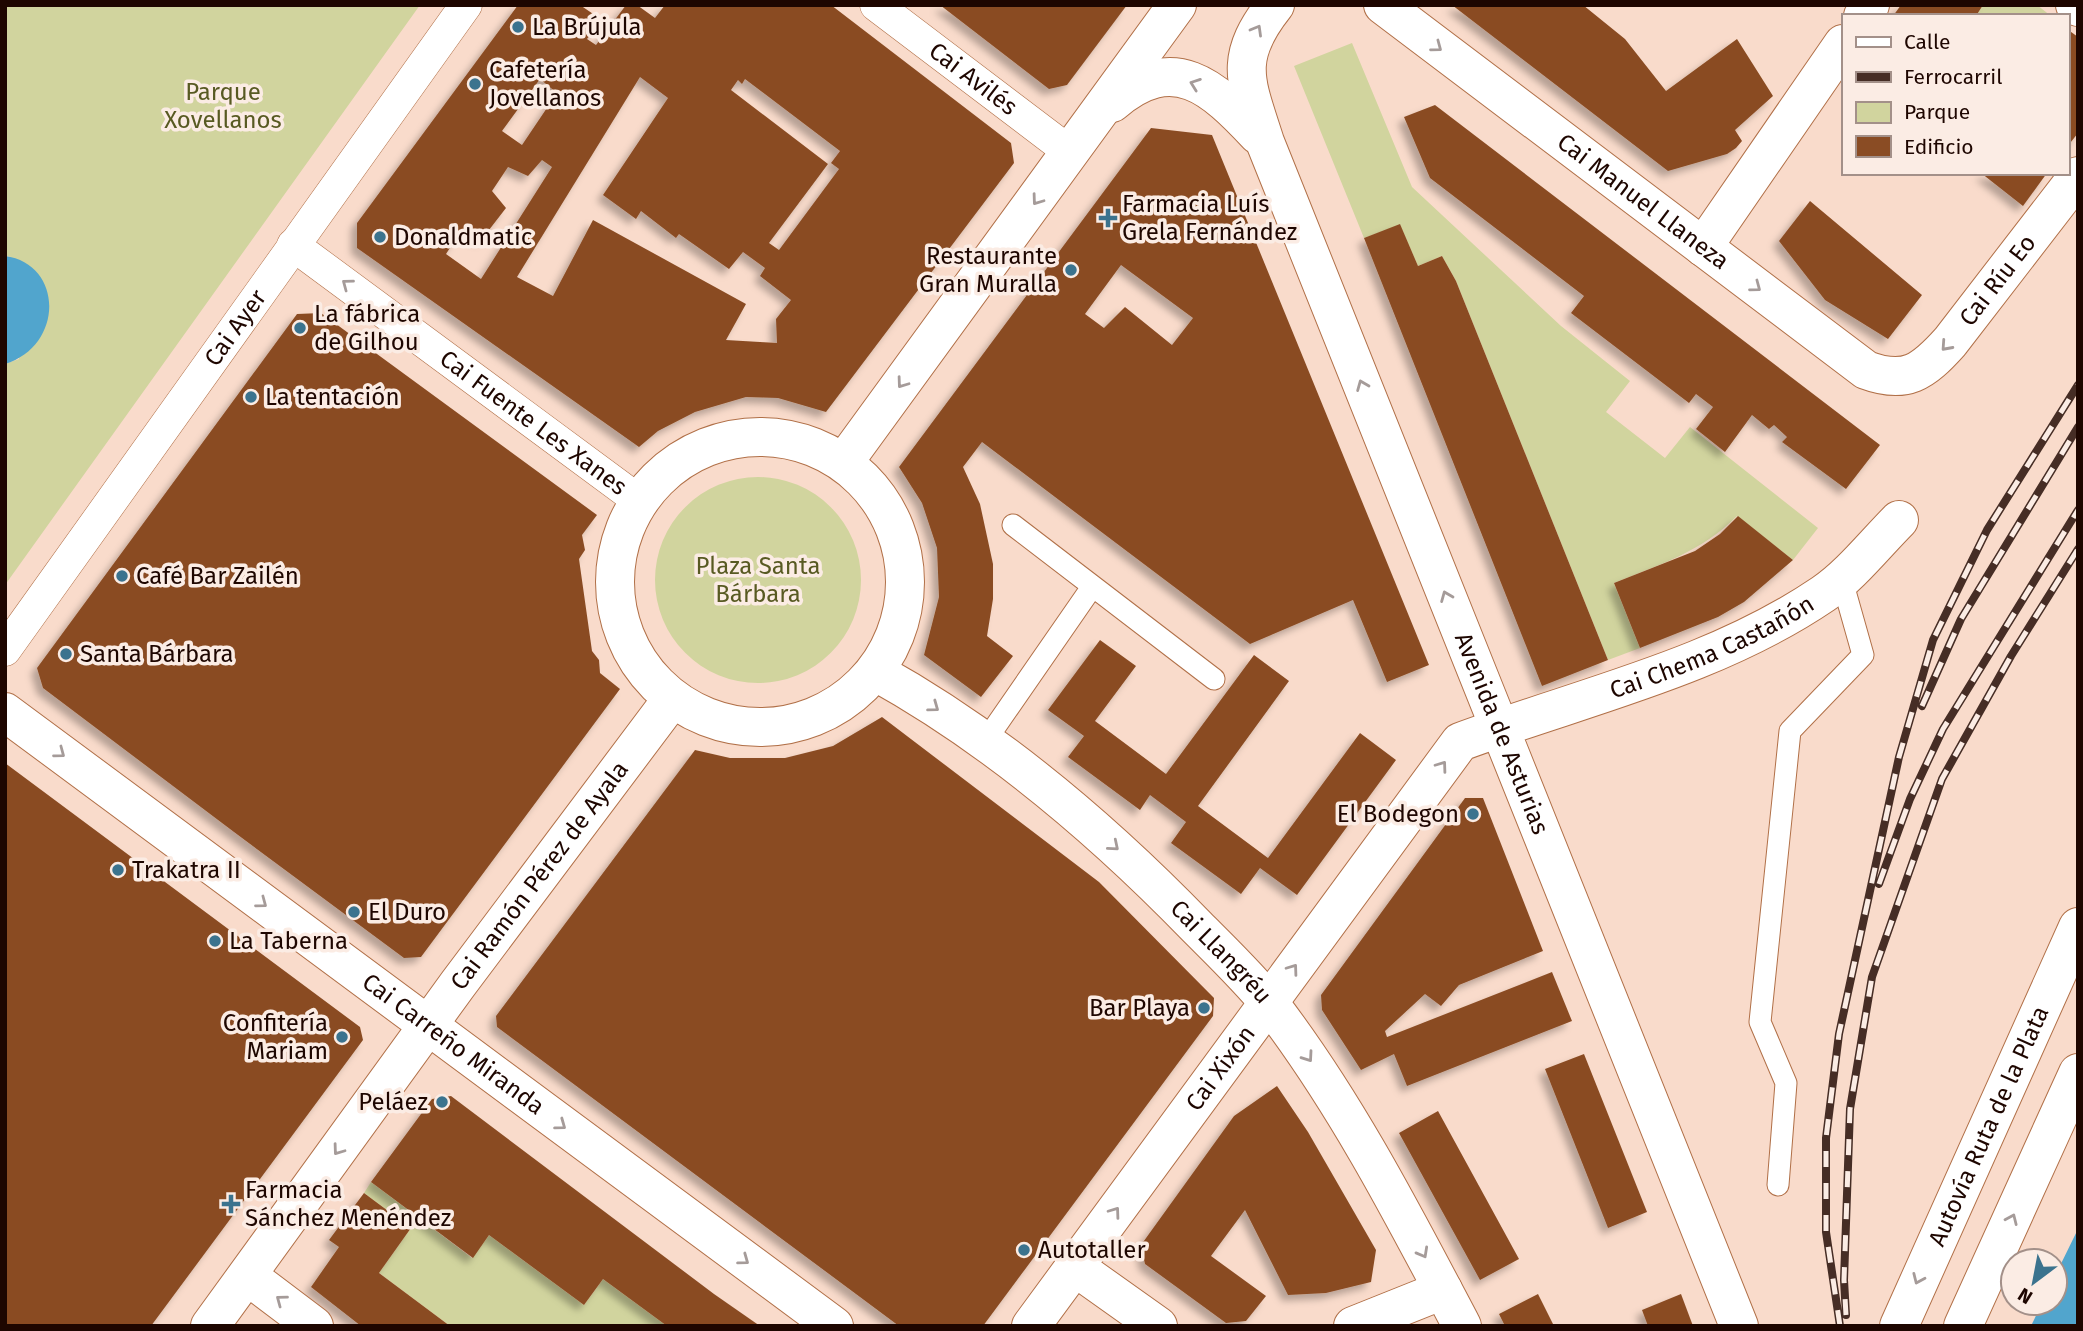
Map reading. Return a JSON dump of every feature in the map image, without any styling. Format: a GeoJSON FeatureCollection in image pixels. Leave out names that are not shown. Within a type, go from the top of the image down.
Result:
{"type":"FeatureCollection","features":[{"type":"Feature","properties":{"kind":"main road"},"geometry":{"type":"LineString","coordinates":[[844,462],[1177,5]]}},
{"type":"Feature","properties":{"kind":"main road","name":"Avenida de Asturias"},"geometry":{"type":"LineString","coordinates":[[1275,5],[1248,46],[1245,80],[1265,142],[1739,1326]]}},
{"type":"Feature","properties":{"kind":"main road","name":"Cai Manuel Llaneza"},"geometry":{"type":"LineString","coordinates":[[1383,5],[1866,370],[1887,378],[1911,375]]}},
{"type":"Feature","properties":{"kind":"main road"},"geometry":{"type":"LineString","coordinates":[[1703,247],[1842,45]]}},
{"type":"Feature","properties":{"kind":"main road","name":"Avenida de Asturias"},"geometry":{"type":"LineString","coordinates":[[1097,116],[1127,90],[1157,77],[1194,81],[1224,99],[1265,142]]}},
{"type":"Feature","properties":{"kind":"main road","name":"Cai Ríu Eo"},"geometry":{"type":"LineString","coordinates":[[1911,375],[1931,362],[1950,342],[2078,176]]}},
{"type":"Feature","properties":{"kind":"main road"},"geometry":{"type":"LineString","coordinates":[[756,435],[802,441],[844,462],[878,495],[900,537],[907,584],[898,631],[876,672],[844,703],[804,721],[760,728],[716,722],[673,699],[644,671],[622,631],[613,587],[619,541],[638,500],[669,467],[710,444],[756,435]]}},
{"type":"Feature","properties":{"kind":"main road","name":"Cai Chema Castañón"},"geometry":{"type":"LineString","coordinates":[[1498,728],[1552,713],[1738,642],[1825,593],[1899,520]]}},
{"type":"Feature","properties":{"kind":"main road","name":"Cai Llangréu"},"geometry":{"type":"LineString","coordinates":[[876,672],[920,696],[984,743],[1140,868],[1268,1002],[1357,1133],[1462,1326]]}},
{"type":"Feature","properties":{"kind":"main road","name":"Cai Ramón Pérez de Ayala"},"geometry":{"type":"LineString","coordinates":[[210,1326],[429,1025],[673,699]]}},
{"type":"Feature","properties":{"kind":"main road","name":"Cai Carreño Miranda"},"geometry":{"type":"LineString","coordinates":[[5,712],[834,1326]]}},
{"type":"Feature","properties":{"kind":"main road","name":"Cai Xixón"},"geometry":{"type":"LineString","coordinates":[[1031,1326],[1460,742],[1498,728]]}},
{"type":"Feature","properties":{"kind":"main road","name":"Autovía Ruta de la Plata"},"geometry":{"type":"LineString","coordinates":[[1899,1326],[2078,927]]}},
{"type":"Feature","properties":{"kind":"main road"},"geometry":{"type":"LineString","coordinates":[[1963,1326],[2078,1073]]}},
{"type":"Feature","properties":{"kind":"main road"},"geometry":{"type":"LineString","coordinates":[[1075,1267],[1158,1326]]}},
{"type":"Feature","properties":{"kind":"main road"},"geometry":{"type":"LineString","coordinates":[[248,1276],[314,1326]]}},
{"type":"Feature","properties":{"kind":"main road"},"geometry":{"type":"LineString","coordinates":[[1353,1326],[1443,1290]]}},
{"type":"Feature","properties":{"kind":"street","name":"Cai Ayer"},"geometry":{"type":"LineString","coordinates":[[5,650],[466,5]]}},
{"type":"Feature","properties":{"kind":"street","name":"Cai Avilés"},"geometry":{"type":"LineString","coordinates":[[876,5],[1071,153]]}},
{"type":"Feature","properties":{"kind":"street","name":"Cai Fuente Les Xanes"},"geometry":{"type":"LineString","coordinates":[[293,245],[638,500]]}},
{"type":"Feature","properties":{"kind":"lane"},"geometry":{"type":"LineString","coordinates":[[1013,525],[1214,679]]}},
{"type":"Feature","properties":{"kind":"lane"},"geometry":{"type":"LineString","coordinates":[[1778,1185],[1786,1083],[1760,1022],[1790,731],[1863,655],[1841,577]]}},
{"type":"Feature","properties":{"kind":"lane"},"geometry":{"type":"LineString","coordinates":[[984,743],[1092,587]]}},
{"type":"Feature","properties":{"kind":"green space","name":"Parque Xovellanos"},"geometry":{"type":"Polygon","coordinates":[[[5,5],[420,5],[5,585],[5,364],[19,359],[11,257],[5,256],[5,5]]]}},
{"type":"Feature","properties":{"kind":"green space"},"geometry":{"type":"Polygon","coordinates":[[[1983,5],[2037,5],[2048,14],[1977,14],[1983,5]]]}},
{"type":"Feature","properties":{"kind":"green space"},"geometry":{"type":"Polygon","coordinates":[[[1352,43],[1412,187],[1561,326],[1630,381],[1606,412],[1665,458],[1690,427],[1818,528],[1793,560],[1737,516],[1695,548],[1614,583],[1640,648],[1608,660],[1456,281],[1442,256],[1418,266],[1400,225],[1364,238],[1294,66],[1352,43]]]}},
{"type":"Feature","properties":{"kind":"green space","name":"Plaza Santa Bárbara"},"geometry":{"type":"Polygon","coordinates":[[[758,477],[797,485],[815,494],[831,507],[844,523],[853,541],[861,580],[853,619],[844,637],[831,653],[815,666],[797,675],[758,683],[719,675],[701,666],[685,653],[672,637],[663,619],[655,580],[663,541],[672,523],[685,507],[701,494],[719,485],[758,477]]]}},
{"type":"Feature","properties":{"kind":"green space"},"geometry":{"type":"Polygon","coordinates":[[[371,1182],[472,1258],[489,1235],[584,1305],[603,1279],[667,1326],[450,1326],[379,1273],[411,1228],[364,1193],[371,1182]]]}},
{"type":"Feature","properties":{"kind":"water"},"geometry":{"type":"Polygon","coordinates":[[[5,256],[24,262],[38,274],[46,289],[49,306],[46,324],[38,341],[24,355],[5,364],[5,256]]]}},
{"type":"Feature","properties":{"kind":"water"},"geometry":{"type":"Polygon","coordinates":[[[2078,1229],[2078,1326],[2031,1326],[2035,1317],[2069,1317],[2069,1247],[2078,1229]]]}},
{"type":"Feature","properties":{"kind":"building"},"geometry":{"type":"Polygon","coordinates":[[[518,5],[580,5],[602,20],[587,39],[596,45],[626,5],[637,5],[655,18],[665,5],[831,5],[1011,143],[1014,163],[826,412],[778,398],[746,397],[695,412],[658,431],[639,447],[357,248],[357,223],[518,5]],[[640,77],[517,277],[553,296],[593,220],[746,304],[726,340],[777,343],[776,319],[791,300],[760,276],[765,268],[743,252],[729,269],[679,234],[676,238],[641,211],[636,219],[603,195],[668,98],[640,77]],[[540,79],[502,131],[522,145],[557,93],[540,79]],[[745,79],[742,84],[738,80],[731,90],[828,164],[769,243],[779,250],[839,169],[831,163],[840,151],[745,79]],[[542,160],[528,176],[508,167],[492,191],[506,208],[482,239],[461,231],[446,254],[481,279],[552,167],[542,160]]]}},
{"type":"Feature","properties":{"kind":"building"},"geometry":{"type":"Polygon","coordinates":[[[940,5],[1127,5],[1067,85],[1049,89],[940,5]]]}},
{"type":"Feature","properties":{"kind":"building"},"geometry":{"type":"Polygon","coordinates":[[[1452,5],[1583,5],[1625,39],[1666,91],[1737,39],[1773,96],[1735,130],[1742,141],[1736,148],[1727,154],[1668,171],[1452,5]]]}},
{"type":"Feature","properties":{"kind":"building"},"geometry":{"type":"Polygon","coordinates":[[[1901,5],[1983,5],[1977,14],[1894,14],[1901,5]]]}},
{"type":"Feature","properties":{"kind":"building"},"geometry":{"type":"Polygon","coordinates":[[[2069,30],[2078,37],[2078,133],[2069,144],[2069,30]]]}},
{"type":"Feature","properties":{"kind":"building"},"geometry":{"type":"Polygon","coordinates":[[[1435,105],[1880,445],[1846,489],[1782,442],[1787,437],[1774,425],[1769,429],[1752,415],[1725,452],[1696,429],[1713,407],[1696,394],[1689,403],[1571,313],[1584,296],[1430,178],[1404,117],[1435,105]]]}},
{"type":"Feature","properties":{"kind":"building"},"geometry":{"type":"Polygon","coordinates":[[[1151,128],[1212,135],[1429,665],[1387,682],[1353,600],[1250,644],[982,442],[963,467],[980,504],[993,564],[993,599],[987,636],[1013,656],[981,697],[924,655],[939,597],[937,548],[922,503],[899,467],[1151,128]],[[1121,265],[1085,314],[1104,328],[1125,307],[1172,345],[1193,318],[1121,265]]]}},
{"type":"Feature","properties":{"kind":"building"},"geometry":{"type":"Polygon","coordinates":[[[1984,175],[2046,175],[2023,206],[1984,175]]]}},
{"type":"Feature","properties":{"kind":"building"},"geometry":{"type":"Polygon","coordinates":[[[1810,201],[1922,295],[1888,339],[1825,300],[1779,241],[1810,201]]]}},
{"type":"Feature","properties":{"kind":"building"},"geometry":{"type":"Polygon","coordinates":[[[1400,224],[1418,266],[1442,256],[1456,281],[1608,660],[1542,686],[1364,238],[1400,224]]]}},
{"type":"Feature","properties":{"kind":"building"},"geometry":{"type":"Polygon","coordinates":[[[321,313],[597,515],[582,535],[585,550],[579,559],[592,651],[599,660],[600,673],[620,689],[421,957],[404,958],[234,832],[43,688],[37,668],[297,314],[321,313]]]}},
{"type":"Feature","properties":{"kind":"building"},"geometry":{"type":"Polygon","coordinates":[[[1738,516],[1793,560],[1744,602],[1718,617],[1640,648],[1614,583],[1695,551],[1720,534],[1738,516]]]}},
{"type":"Feature","properties":{"kind":"building"},"geometry":{"type":"Polygon","coordinates":[[[1100,640],[1136,666],[1095,721],[1166,774],[1254,655],[1289,681],[1198,806],[1268,858],[1360,733],[1396,760],[1297,895],[1260,868],[1241,894],[1171,843],[1186,822],[1150,795],[1140,810],[1068,757],[1084,736],[1048,710],[1100,640]]]}},
{"type":"Feature","properties":{"kind":"building"},"geometry":{"type":"Polygon","coordinates":[[[882,717],[1099,882],[1214,998],[1213,1016],[983,1326],[899,1326],[497,1027],[496,1016],[695,750],[730,758],[785,758],[833,746],[882,717]]]}},
{"type":"Feature","properties":{"kind":"building"},"geometry":{"type":"Polygon","coordinates":[[[5,763],[360,1027],[363,1040],[151,1326],[5,1326],[5,763]]]}},
{"type":"Feature","properties":{"kind":"building"},"geometry":{"type":"Polygon","coordinates":[[[1465,798],[1483,798],[1543,951],[1459,985],[1441,1006],[1425,994],[1385,1031],[1387,1037],[1552,972],[1572,1021],[1407,1086],[1394,1054],[1361,1070],[1322,1010],[1321,995],[1465,798]]]}},
{"type":"Feature","properties":{"kind":"building"},"geometry":{"type":"Polygon","coordinates":[[[1584,1054],[1647,1212],[1608,1228],[1545,1069],[1584,1054]]]}},
{"type":"Feature","properties":{"kind":"building"},"geometry":{"type":"Polygon","coordinates":[[[1277,1086],[1308,1132],[1376,1250],[1371,1282],[1326,1293],[1288,1295],[1245,1210],[1211,1256],[1266,1296],[1246,1321],[1226,1323],[1145,1264],[1141,1245],[1234,1116],[1277,1086]]]}},
{"type":"Feature","properties":{"kind":"building"},"geometry":{"type":"Polygon","coordinates":[[[451,1096],[760,1326],[667,1326],[603,1279],[584,1305],[489,1235],[473,1258],[371,1182],[432,1099],[451,1096]]]}},
{"type":"Feature","properties":{"kind":"building"},"geometry":{"type":"Polygon","coordinates":[[[1438,1111],[1519,1259],[1480,1280],[1399,1133],[1438,1111]]]}},
{"type":"Feature","properties":{"kind":"building"},"geometry":{"type":"Polygon","coordinates":[[[364,1193],[411,1228],[379,1273],[450,1326],[361,1326],[311,1287],[339,1247],[329,1240],[364,1193]]]}},
{"type":"Feature","properties":{"kind":"building"},"geometry":{"type":"Polygon","coordinates":[[[1538,1294],[1554,1326],[1505,1326],[1499,1314],[1538,1294]]]}},
{"type":"Feature","properties":{"kind":"building"},"geometry":{"type":"Polygon","coordinates":[[[1681,1294],[1693,1326],[1648,1326],[1642,1310],[1681,1294]]]}},
{"type":"Feature","properties":{"kind":"railway"},"geometry":{"type":"LineString","coordinates":[[1840,1326],[1826,1232],[1826,1138],[1839,1034],[1899,757],[1933,640],[1987,530],[2078,385]]}},
{"type":"Feature","properties":{"kind":"railway"},"geometry":{"type":"LineString","coordinates":[[1922,706],[1961,619],[2078,427]]}},
{"type":"Feature","properties":{"kind":"railway"},"geometry":{"type":"LineString","coordinates":[[1879,884],[1910,799],[1943,729],[2078,510]]}},
{"type":"Feature","properties":{"kind":"railway"},"geometry":{"type":"LineString","coordinates":[[1846,1315],[1844,1280],[1850,1109],[1872,977],[1942,779],[2011,656],[2078,549]]}},
{"type":"Feature","properties":{"kind":"place","name":"La Brújula"},"geometry":{"type":"Point","coordinates":[518,27]}},
{"type":"Feature","properties":{"kind":"place","name":"Cafetería Jovellanos"},"geometry":{"type":"Point","coordinates":[475,84]}},
{"type":"Feature","properties":{"kind":"place","name":"Farmacia Luís Grela Fernández"},"geometry":{"type":"Point","coordinates":[1108,218]}},
{"type":"Feature","properties":{"kind":"place","name":"Donaldmatic"},"geometry":{"type":"Point","coordinates":[380,237]}},
{"type":"Feature","properties":{"kind":"place","name":"Restaurante Gran Muralla"},"geometry":{"type":"Point","coordinates":[1071,270]}},
{"type":"Feature","properties":{"kind":"place","name":"La fábrica de Gilhou"},"geometry":{"type":"Point","coordinates":[300,328]}},
{"type":"Feature","properties":{"kind":"place","name":"La tentación"},"geometry":{"type":"Point","coordinates":[251,397]}},
{"type":"Feature","properties":{"kind":"place","name":"Café Bar Zailén"},"geometry":{"type":"Point","coordinates":[122,576]}},
{"type":"Feature","properties":{"kind":"place","name":"Santa Bárbara"},"geometry":{"type":"Point","coordinates":[66,654]}},
{"type":"Feature","properties":{"kind":"place","name":"El Bodegon"},"geometry":{"type":"Point","coordinates":[1473,814]}},
{"type":"Feature","properties":{"kind":"place","name":"Trakatra II"},"geometry":{"type":"Point","coordinates":[118,870]}},
{"type":"Feature","properties":{"kind":"place","name":"El Duro"},"geometry":{"type":"Point","coordinates":[354,912]}},
{"type":"Feature","properties":{"kind":"place","name":"La Taberna"},"geometry":{"type":"Point","coordinates":[215,941]}},
{"type":"Feature","properties":{"kind":"place","name":"Bar Playa"},"geometry":{"type":"Point","coordinates":[1204,1008]}},
{"type":"Feature","properties":{"kind":"place","name":"Confitería Mariam"},"geometry":{"type":"Point","coordinates":[342,1037]}},
{"type":"Feature","properties":{"kind":"place","name":"Peláez"},"geometry":{"type":"Point","coordinates":[442,1102]}},
{"type":"Feature","properties":{"kind":"place","name":"Farmacia Sánchez Menéndez"},"geometry":{"type":"Point","coordinates":[231,1204]}},
{"type":"Feature","properties":{"kind":"place","name":"Autotaller"},"geometry":{"type":"Point","coordinates":[1024,1250]}}]}
